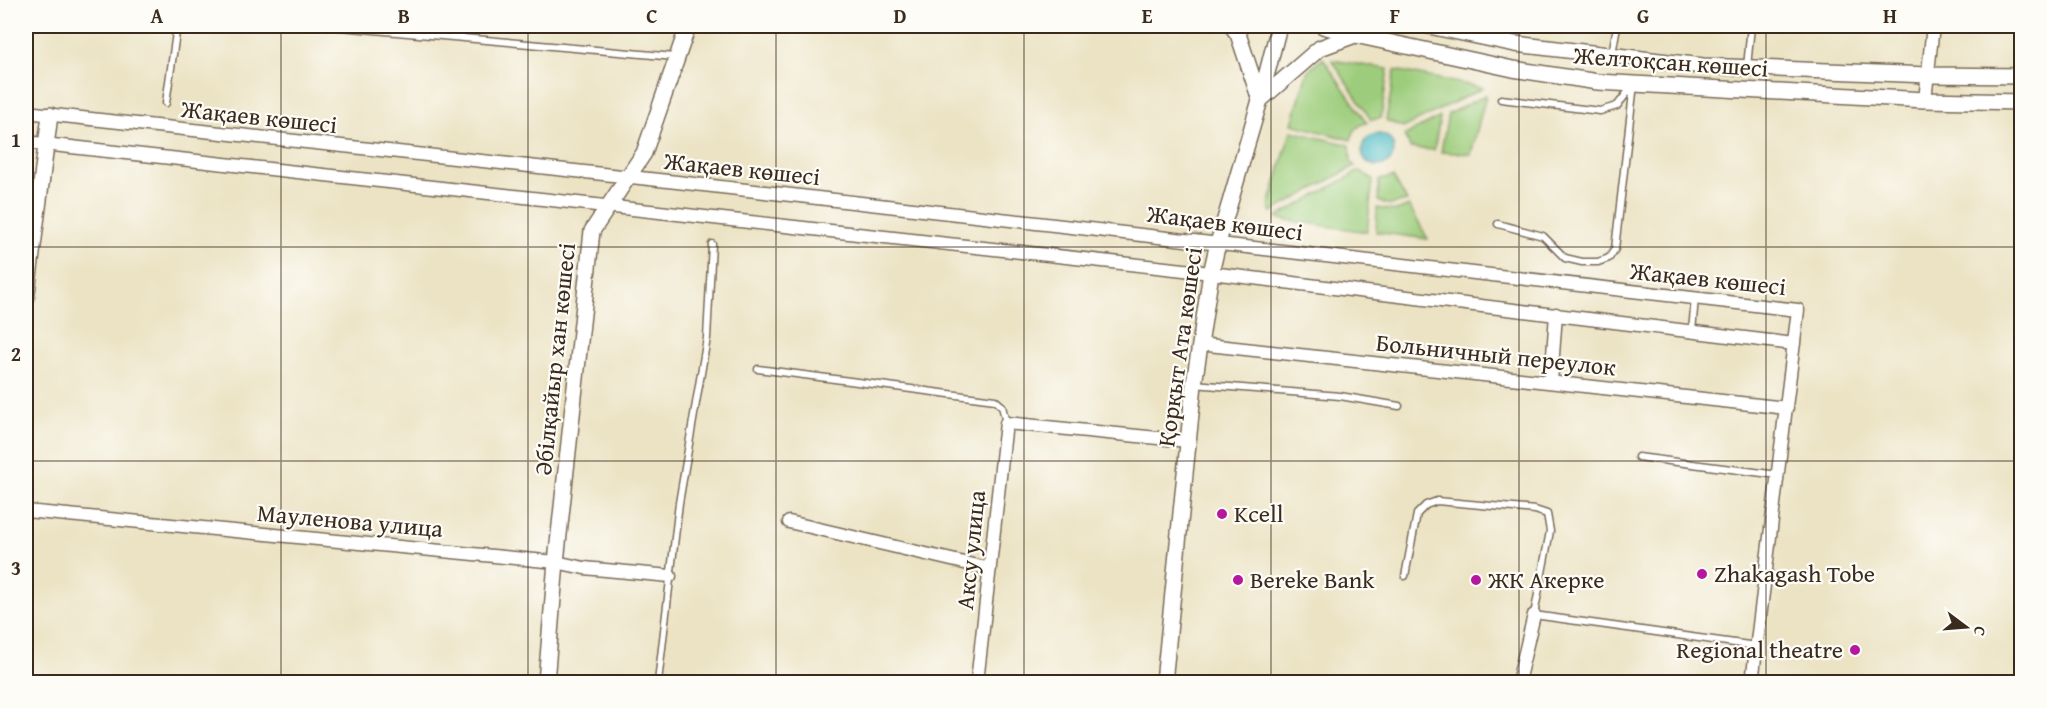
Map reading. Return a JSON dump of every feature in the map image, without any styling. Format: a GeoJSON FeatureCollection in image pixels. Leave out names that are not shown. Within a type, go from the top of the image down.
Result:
{"type":"FeatureCollection","features":[{"type":"Feature","properties":{"kind":"street","name":"Әбілқайыр хан көшесі"},"geometry":{"type":"LineString","coordinates":[[546,682],[556,562],[592,231],[644,153],[688,26]]}},
{"type":"Feature","properties":{"kind":"street"},"geometry":{"type":"LineString","coordinates":[[1232,26],[1238,34],[1260,99],[1320,48],[1355,35]]}},
{"type":"Feature","properties":{"kind":"street","name":"Қорқыт Ата көшесі"},"geometry":{"type":"LineString","coordinates":[[1164,682],[1194,384],[1211,273],[1279,26]]}},
{"type":"Feature","properties":{"kind":"street","name":"Желтоқсан көшесі"},"geometry":{"type":"LineString","coordinates":[[1323,26],[1513,69],[1598,82],[1925,100],[2022,102]]}},
{"type":"Feature","properties":{"kind":"street","name":"Желтоқсан көшесі"},"geometry":{"type":"LineString","coordinates":[[1438,26],[1515,44],[1703,66],[1928,75],[2022,76]]}},
{"type":"Feature","properties":{"kind":"street"},"geometry":{"type":"LineString","coordinates":[[1925,100],[1934,26]]}},
{"type":"Feature","properties":{"kind":"street","name":"Жақаев көшесі"},"geometry":{"type":"LineString","coordinates":[[26,112],[1218,243],[1798,310],[1794,344],[1211,273],[26,142]]}},
{"type":"Feature","properties":{"kind":"street"},"geometry":{"type":"LineString","coordinates":[[26,300],[50,115]]}},
{"type":"Feature","properties":{"kind":"street"},"geometry":{"type":"LineString","coordinates":[[1551,382],[1556,314]]}},
{"type":"Feature","properties":{"kind":"street","name":"Больничный переулок"},"geometry":{"type":"LineString","coordinates":[[1200,344],[1787,408]]}},
{"type":"Feature","properties":{"kind":"street"},"geometry":{"type":"LineString","coordinates":[[1752,682],[1794,344]]}},
{"type":"Feature","properties":{"kind":"street"},"geometry":{"type":"LineString","coordinates":[[1006,423],[1188,441]]}},
{"type":"Feature","properties":{"kind":"street","name":"Аксу улица"},"geometry":{"type":"LineString","coordinates":[[977,682],[1006,423]]}},
{"type":"Feature","properties":{"kind":"street","name":"Мауленова улица"},"geometry":{"type":"LineString","coordinates":[[26,511],[556,562],[584,568],[670,576]]}},
{"type":"Feature","properties":{"kind":"street"},"geometry":{"type":"LineString","coordinates":[[789,522],[990,569]]}},
{"type":"Feature","properties":{"kind":"street"},"geometry":{"type":"LineString","coordinates":[[1518,682],[1534,615]]}},
{"type":"Feature","properties":{"kind":"lane"},"geometry":{"type":"LineString","coordinates":[[166,103],[177,26]]}},
{"type":"Feature","properties":{"kind":"lane"},"geometry":{"type":"LineString","coordinates":[[329,26],[677,57]]}},
{"type":"Feature","properties":{"kind":"lane"},"geometry":{"type":"LineString","coordinates":[[1612,55],[1617,26]]}},
{"type":"Feature","properties":{"kind":"lane"},"geometry":{"type":"LineString","coordinates":[[1746,68],[1751,26]]}},
{"type":"Feature","properties":{"kind":"lane"},"geometry":{"type":"LineString","coordinates":[[1501,99],[1600,111],[1617,106],[1634,84]]}},
{"type":"Feature","properties":{"kind":"lane"},"geometry":{"type":"LineString","coordinates":[[1498,224],[1543,236],[1564,258],[1582,262],[1598,262],[1609,258],[1615,249],[1634,84]]}},
{"type":"Feature","properties":{"kind":"lane"},"geometry":{"type":"LineString","coordinates":[[658,682],[679,503],[707,338],[712,244]]}},
{"type":"Feature","properties":{"kind":"lane"},"geometry":{"type":"LineString","coordinates":[[1692,331],[1695,298]]}},
{"type":"Feature","properties":{"kind":"lane"},"geometry":{"type":"LineString","coordinates":[[758,369],[995,400],[1002,406],[1006,423]]}},
{"type":"Feature","properties":{"kind":"lane"},"geometry":{"type":"LineString","coordinates":[[1194,384],[1340,396],[1399,406]]}},
{"type":"Feature","properties":{"kind":"lane"},"geometry":{"type":"LineString","coordinates":[[1638,457],[1778,475]]}},
{"type":"Feature","properties":{"kind":"lane"},"geometry":{"type":"LineString","coordinates":[[1405,576],[1417,514],[1426,505],[1437,501],[1535,510],[1547,514],[1550,531],[1534,615],[1756,646]]}},
{"type":"Feature","properties":{"kind":"green space"},"geometry":{"type":"Polygon","coordinates":[[[1323,58],[1367,123],[1356,129],[1351,140],[1292,124],[1307,72],[1323,58]]]}},
{"type":"Feature","properties":{"kind":"green space"},"geometry":{"type":"Polygon","coordinates":[[[1332,60],[1388,69],[1381,118],[1371,120],[1332,60]]]}},
{"type":"Feature","properties":{"kind":"green space"},"geometry":{"type":"Polygon","coordinates":[[[1395,70],[1483,88],[1403,128],[1386,120],[1395,70]]]}},
{"type":"Feature","properties":{"kind":"green space"},"geometry":{"type":"Polygon","coordinates":[[[1486,95],[1471,154],[1441,152],[1448,114],[1486,95]]]}},
{"type":"Feature","properties":{"kind":"green space"},"geometry":{"type":"Polygon","coordinates":[[[1440,117],[1434,150],[1410,148],[1405,135],[1440,117]]]}},
{"type":"Feature","properties":{"kind":"green space"},"geometry":{"type":"Polygon","coordinates":[[[1291,131],[1350,145],[1351,162],[1355,166],[1272,212],[1269,206],[1291,131]]]}},
{"type":"Feature","properties":{"kind":"green space"},"geometry":{"type":"Polygon","coordinates":[[[1359,171],[1373,179],[1367,232],[1277,217],[1359,171]]]}},
{"type":"Feature","properties":{"kind":"green space"},"geometry":{"type":"Polygon","coordinates":[[[1393,177],[1407,201],[1390,205],[1378,201],[1379,180],[1393,177]]]}},
{"type":"Feature","properties":{"kind":"green space"},"geometry":{"type":"Polygon","coordinates":[[[1409,206],[1428,239],[1376,232],[1377,208],[1397,211],[1409,206]]]}},
{"type":"Feature","properties":{"kind":"water"},"geometry":{"type":"Polygon","coordinates":[[[1378,134],[1389,139],[1394,150],[1389,161],[1378,166],[1367,161],[1362,150],[1367,139],[1378,134]]]}},
{"type":"Feature","properties":{"kind":"place","name":"Kcell"},"geometry":{"type":"Point","coordinates":[1222,514]}},
{"type":"Feature","properties":{"kind":"place","name":"Zhakagash Tobe"},"geometry":{"type":"Point","coordinates":[1702,574]}},
{"type":"Feature","properties":{"kind":"place","name":"Bereke Bank"},"geometry":{"type":"Point","coordinates":[1238,580]}},
{"type":"Feature","properties":{"kind":"place","name":"ЖК Акерке"},"geometry":{"type":"Point","coordinates":[1476,580]}},
{"type":"Feature","properties":{"kind":"place","name":"Regional theatre"},"geometry":{"type":"Point","coordinates":[1855,650]}}]}
